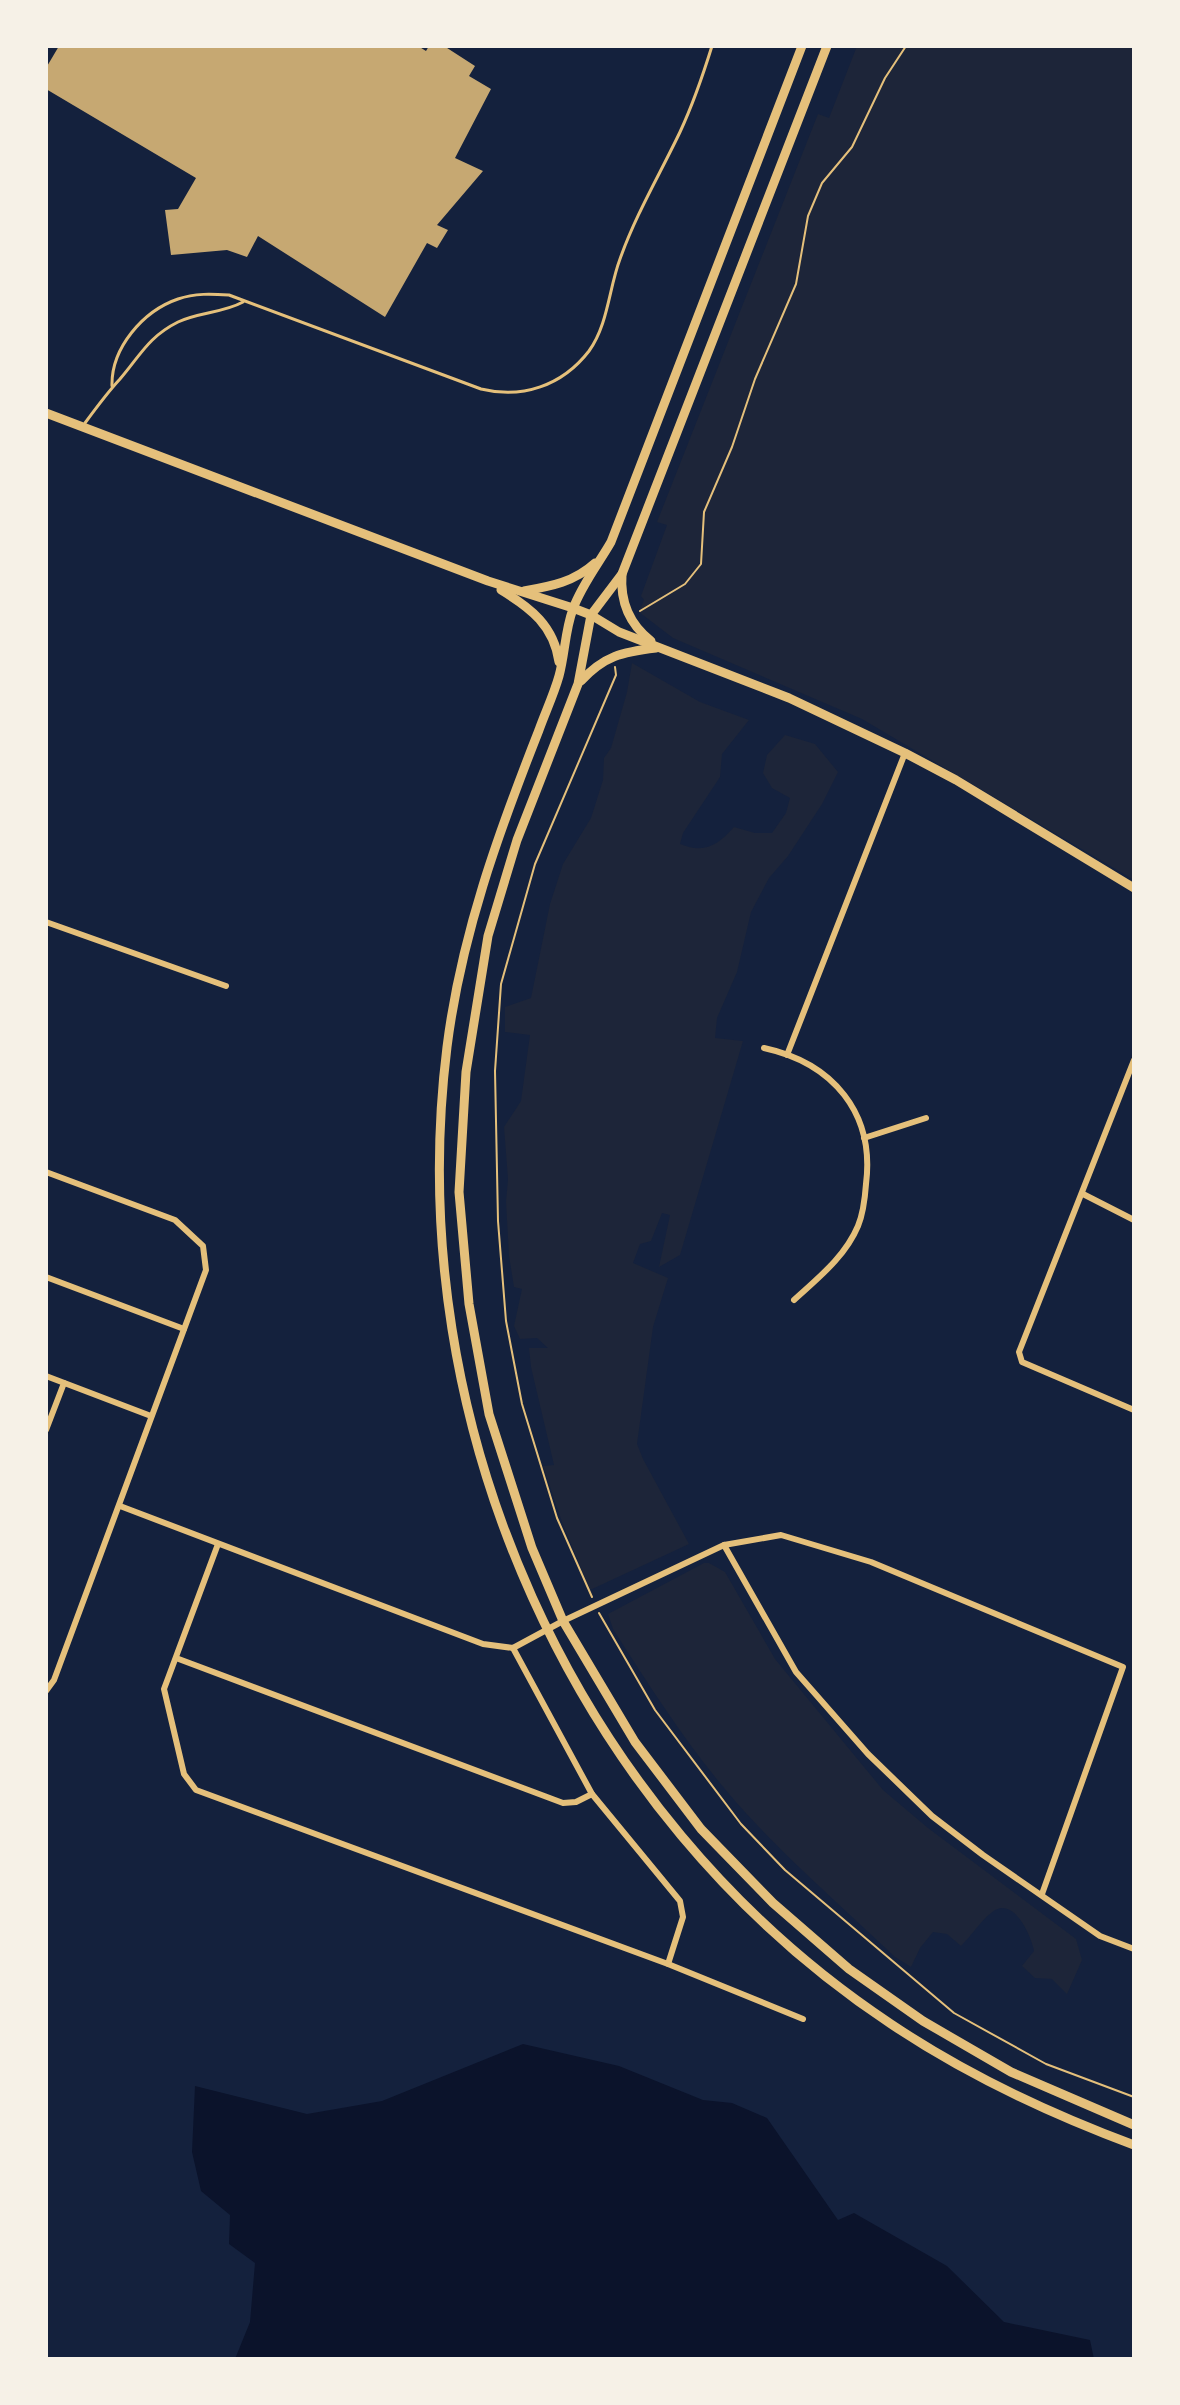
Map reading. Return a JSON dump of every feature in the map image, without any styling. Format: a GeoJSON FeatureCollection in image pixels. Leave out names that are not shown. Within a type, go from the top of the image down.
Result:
{"type":"FeatureCollection","features":[{"type":"Feature","properties":{"kind":"main road"},"geometry":{"type":"LineString","coordinates":[[802,46],[611,542],[573,608],[559,678],[500,831],[470,924],[448,1045],[442,1106],[440,1171],[445,1275],[454,1350],[485,1475],[546,1630],[613,1745],[645,1790],[709,1868],[754,1914],[843,1989],[889,2023],[951,2062],[1016,2097],[1134,2145]]}},
{"type":"Feature","properties":{"kind":"main road"},"geometry":{"type":"LineString","coordinates":[[827,46],[622,574],[591,615],[578,684],[517,840],[488,936],[466,1072],[459,1192],[469,1304],[489,1414],[532,1548],[563,1621],[635,1742],[701,1829],[773,1903],[849,1969],[923,2021],[1011,2072],[1134,2125]]}},
{"type":"Feature","properties":{"kind":"main road"},"geometry":{"type":"LineString","coordinates":[[46,413],[488,581],[573,608],[619,632],[789,698],[956,780],[1134,888]]}},
{"type":"Feature","properties":{"kind":"main road"},"geometry":{"type":"LineString","coordinates":[[488,581],[523,591],[568,582],[590,567],[611,542]]}},
{"type":"Feature","properties":{"kind":"main road"},"geometry":{"type":"LineString","coordinates":[[622,574],[621,589],[629,617],[642,634],[660,648]]}},
{"type":"Feature","properties":{"kind":"main road"},"geometry":{"type":"LineString","coordinates":[[488,581],[528,606],[543,620],[557,651],[559,678]]}},
{"type":"Feature","properties":{"kind":"main road"},"geometry":{"type":"LineString","coordinates":[[578,684],[594,667],[614,655],[660,648]]}},
{"type":"Feature","properties":{"kind":"street"},"geometry":{"type":"LineString","coordinates":[[787,1055],[905,753]]}},
{"type":"Feature","properties":{"kind":"street"},"geometry":{"type":"LineString","coordinates":[[46,922],[226,986]]}},
{"type":"Feature","properties":{"kind":"street"},"geometry":{"type":"LineString","coordinates":[[764,1048],[787,1055],[821,1072],[843,1091],[858,1113],[869,1162],[858,1225],[845,1249],[794,1300]]}},
{"type":"Feature","properties":{"kind":"street"},"geometry":{"type":"LineString","coordinates":[[1134,1060],[1019,1352],[1022,1362],[1134,1410]]}},
{"type":"Feature","properties":{"kind":"street"},"geometry":{"type":"LineString","coordinates":[[864,1138],[926,1118]]}},
{"type":"Feature","properties":{"kind":"street"},"geometry":{"type":"LineString","coordinates":[[46,1172],[175,1220],[203,1246],[206,1270],[54,1680],[46,1691]]}},
{"type":"Feature","properties":{"kind":"street"},"geometry":{"type":"LineString","coordinates":[[1083,1194],[1134,1220]]}},
{"type":"Feature","properties":{"kind":"street"},"geometry":{"type":"LineString","coordinates":[[46,1277],[184,1329]]}},
{"type":"Feature","properties":{"kind":"street"},"geometry":{"type":"LineString","coordinates":[[46,1376],[151,1416]]}},
{"type":"Feature","properties":{"kind":"street"},"geometry":{"type":"LineString","coordinates":[[46,1430],[64,1383]]}},
{"type":"Feature","properties":{"kind":"street"},"geometry":{"type":"LineString","coordinates":[[120,1506],[483,1644],[513,1648],[724,1545],[781,1535],[857,1558],[997,1613],[1123,1667],[1042,1894]]}},
{"type":"Feature","properties":{"kind":"street"},"geometry":{"type":"LineString","coordinates":[[218,1544],[164,1689],[184,1774],[196,1790],[668,1964],[803,2019]]}},
{"type":"Feature","properties":{"kind":"street"},"geometry":{"type":"LineString","coordinates":[[724,1545],[796,1672],[868,1754],[932,1816],[983,1855],[1100,1936],[1134,1949]]}},
{"type":"Feature","properties":{"kind":"street"},"geometry":{"type":"LineString","coordinates":[[513,1648],[592,1794],[680,1901],[683,1917],[668,1964]]}},
{"type":"Feature","properties":{"kind":"street"},"geometry":{"type":"LineString","coordinates":[[176,1658],[563,1803],[576,1802],[592,1794]]}},
{"type":"Feature","properties":{"kind":"lane"},"geometry":{"type":"LineString","coordinates":[[112,386],[111,372],[126,341],[156,311],[192,295],[229,295],[497,393],[519,392],[553,382],[576,365],[595,341],[619,260],[650,188],[690,110],[712,46]]}},
{"type":"Feature","properties":{"kind":"lane"},"geometry":{"type":"LineString","coordinates":[[82,427],[143,347],[164,330],[193,316],[243,302]]}},
{"type":"Feature","properties":{"kind":"path"},"geometry":{"type":"LineString","coordinates":[[629,617],[685,584],[701,564],[704,512],[732,447],[755,379],[796,284],[808,216],[822,183],[852,147],[885,78],[906,46]]}},
{"type":"Feature","properties":{"kind":"path"},"geometry":{"type":"LineString","coordinates":[[614,655],[616,675],[535,864],[501,984],[495,1071],[498,1221],[506,1321],[519,1391],[557,1518],[596,1606],[655,1710],[741,1824],[785,1870],[954,2013],[1046,2064],[1134,2097]]}},
{"type":"Feature","properties":{"kind":"shaded area"},"geometry":{"type":"Polygon","coordinates":[[[857,46],[1134,46],[1134,880],[862,719],[673,638],[639,612],[644,600],[641,596],[667,525],[657,522],[818,114],[829,118],[857,46]]]}},
{"type":"Feature","properties":{"kind":"shaded area"},"geometry":{"type":"Polygon","coordinates":[[[632,663],[700,702],[749,720],[722,754],[720,777],[683,833],[680,844],[704,848],[722,839],[734,827],[755,833],[772,833],[786,813],[790,798],[772,788],[763,773],[767,755],[785,735],[815,744],[838,772],[822,804],[788,856],[769,878],[751,912],[737,972],[717,1018],[715,1038],[743,1041],[680,1255],[659,1267],[670,1215],[662,1213],[651,1241],[640,1244],[633,1263],[668,1278],[653,1327],[637,1444],[689,1544],[590,1590],[543,1466],[554,1465],[529,1348],[548,1348],[537,1338],[520,1339],[514,1326],[522,1289],[514,1287],[509,1256],[504,1127],[521,1101],[530,1035],[505,1032],[505,1007],[531,998],[550,904],[563,864],[591,818],[603,780],[604,758],[611,748],[632,663]]]}},
{"type":"Feature","properties":{"kind":"shaded area"},"geometry":{"type":"Polygon","coordinates":[[[704,1563],[725,1572],[775,1659],[883,1790],[928,1828],[1076,1939],[1082,1960],[1067,1994],[1052,1979],[1035,1978],[1022,1966],[1034,1951],[1020,1919],[1007,1909],[991,1913],[961,1946],[947,1934],[933,1932],[920,1948],[911,1967],[895,1957],[791,1859],[717,1780],[646,1681],[613,1629],[608,1614],[704,1563]]]}},
{"type":"Feature","properties":{"kind":"shaded area"},"geometry":{"type":"Polygon","coordinates":[[[523,2044],[619,2066],[703,2100],[732,2103],[767,2118],[838,2220],[854,2213],[947,2266],[1004,2322],[1090,2340],[1094,2359],[235,2359],[250,2322],[255,2263],[229,2244],[230,2215],[201,2191],[192,2152],[195,2086],[307,2114],[382,2101],[523,2044]]]}},
{"type":"Feature","properties":{"kind":"building"},"geometry":{"type":"Polygon","coordinates":[[[59,46],[418,46],[426,51],[429,46],[444,46],[475,66],[469,76],[491,89],[455,158],[483,171],[437,225],[448,230],[437,248],[427,243],[385,317],[258,236],[247,257],[227,250],[171,255],[165,210],[178,209],[196,178],[46,89],[46,68],[59,46]]]}}]}
